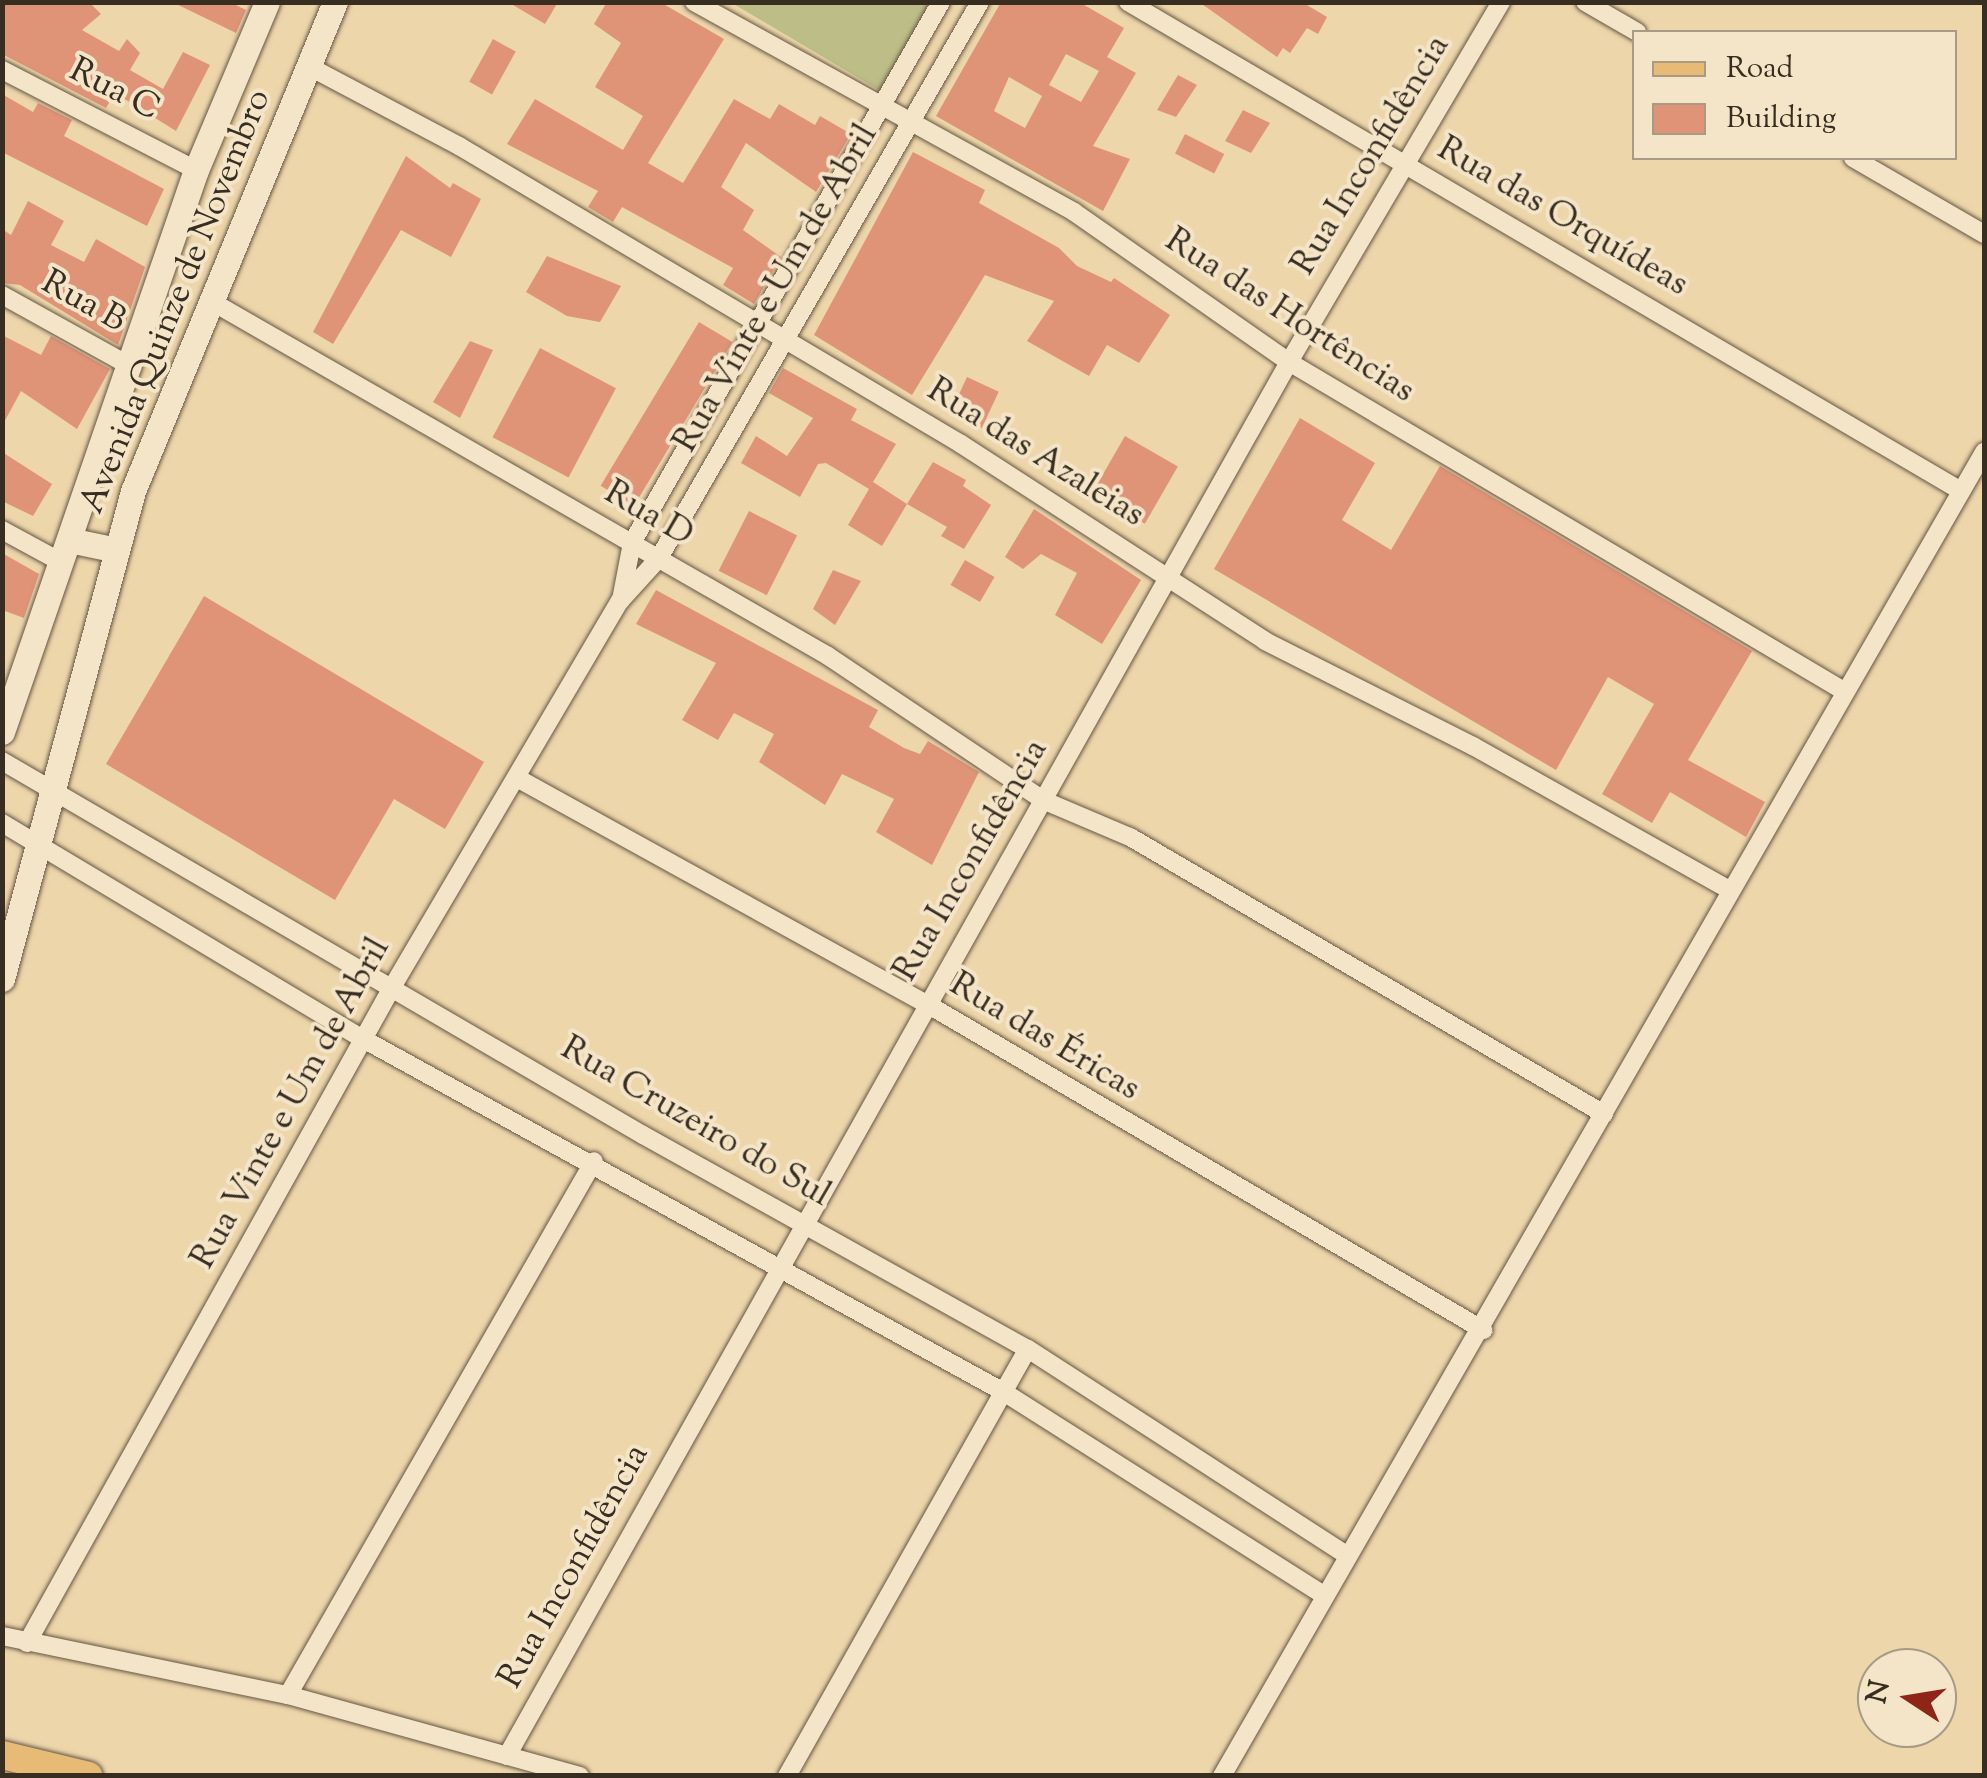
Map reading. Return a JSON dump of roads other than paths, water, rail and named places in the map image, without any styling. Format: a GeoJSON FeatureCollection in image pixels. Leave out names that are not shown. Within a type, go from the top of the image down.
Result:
{"type":"FeatureCollection","features":[{"type":"Feature","properties":{"kind":"main road","name":"Avenida Quinze de Novembro"},"geometry":{"type":"LineString","coordinates":[[2,732],[132,367],[196,170],[267,2]]}},
{"type":"Feature","properties":{"kind":"main road","name":"Avenida Quinze de Novembro"},"geometry":{"type":"LineString","coordinates":[[2,979],[133,490],[335,2]]}},
{"type":"Feature","properties":{"kind":"main road"},"geometry":{"type":"LineString","coordinates":[[65,551],[117,550]]}},
{"type":"Feature","properties":{"kind":"main road"},"geometry":{"type":"LineString","coordinates":[[2,1755],[89,1776]]}},
{"type":"Feature","properties":{"kind":"street","name":"Rua das Hortências"},"geometry":{"type":"LineString","coordinates":[[694,2],[878,108],[1074,212],[1289,362],[1844,692]]}},
{"type":"Feature","properties":{"kind":"street","name":"Rua Vinte e Um de Abril"},"geometry":{"type":"LineString","coordinates":[[620,601],[632,542],[762,324],[878,108],[941,2]]}},
{"type":"Feature","properties":{"kind":"street","name":"Rua Vinte e Um de Abril"},"geometry":{"type":"LineString","coordinates":[[27,1642],[394,984],[620,601],[659,558],[980,2]]}},
{"type":"Feature","properties":{"kind":"street","name":"Rua das Orquídeas"},"geometry":{"type":"LineString","coordinates":[[1128,2],[1961,491]]}},
{"type":"Feature","properties":{"kind":"street","name":"Rua Inconfidência"},"geometry":{"type":"LineString","coordinates":[[506,1756],[1289,362],[1501,2]]}},
{"type":"Feature","properties":{"kind":"street"},"geometry":{"type":"LineString","coordinates":[[1586,2],[1634,30]]}},
{"type":"Feature","properties":{"kind":"street","name":"Rua das Azaleias"},"geometry":{"type":"LineString","coordinates":[[308,66],[762,324],[1264,641],[1472,746],[1730,890]]}},
{"type":"Feature","properties":{"kind":"street","name":"Rua C"},"geometry":{"type":"LineString","coordinates":[[2,70],[196,170]]}},
{"type":"Feature","properties":{"kind":"street"},"geometry":{"type":"LineString","coordinates":[[1856,160],[1984,234]]}},
{"type":"Feature","properties":{"kind":"street","name":"Rua B"},"geometry":{"type":"LineString","coordinates":[[2,295],[132,367]]}},
{"type":"Feature","properties":{"kind":"street","name":"Rua D"},"geometry":{"type":"LineString","coordinates":[[210,300],[828,656],[1045,800],[1130,837],[1604,1114]]}},
{"type":"Feature","properties":{"kind":"street"},"geometry":{"type":"LineString","coordinates":[[1222,1776],[1984,452]]}},
{"type":"Feature","properties":{"kind":"street"},"geometry":{"type":"LineString","coordinates":[[2,530],[65,551]]}},
{"type":"Feature","properties":{"kind":"street","name":"Rua Cruzeiro do Sul"},"geometry":{"type":"LineString","coordinates":[[2,761],[1028,1349],[1347,1556]]}},
{"type":"Feature","properties":{"kind":"street","name":"Rua das Éricas"},"geometry":{"type":"LineString","coordinates":[[516,778],[927,1004],[1482,1330]]}},
{"type":"Feature","properties":{"kind":"street"},"geometry":{"type":"LineString","coordinates":[[2,823],[365,1040],[781,1264],[1002,1392],[1324,1595]]}},
{"type":"Feature","properties":{"kind":"street"},"geometry":{"type":"LineString","coordinates":[[288,1695],[594,1162]]}},
{"type":"Feature","properties":{"kind":"street"},"geometry":{"type":"LineString","coordinates":[[788,1776],[1028,1349]]}},
{"type":"Feature","properties":{"kind":"street"},"geometry":{"type":"LineString","coordinates":[[2,1636],[288,1695],[580,1776]]}}]}
